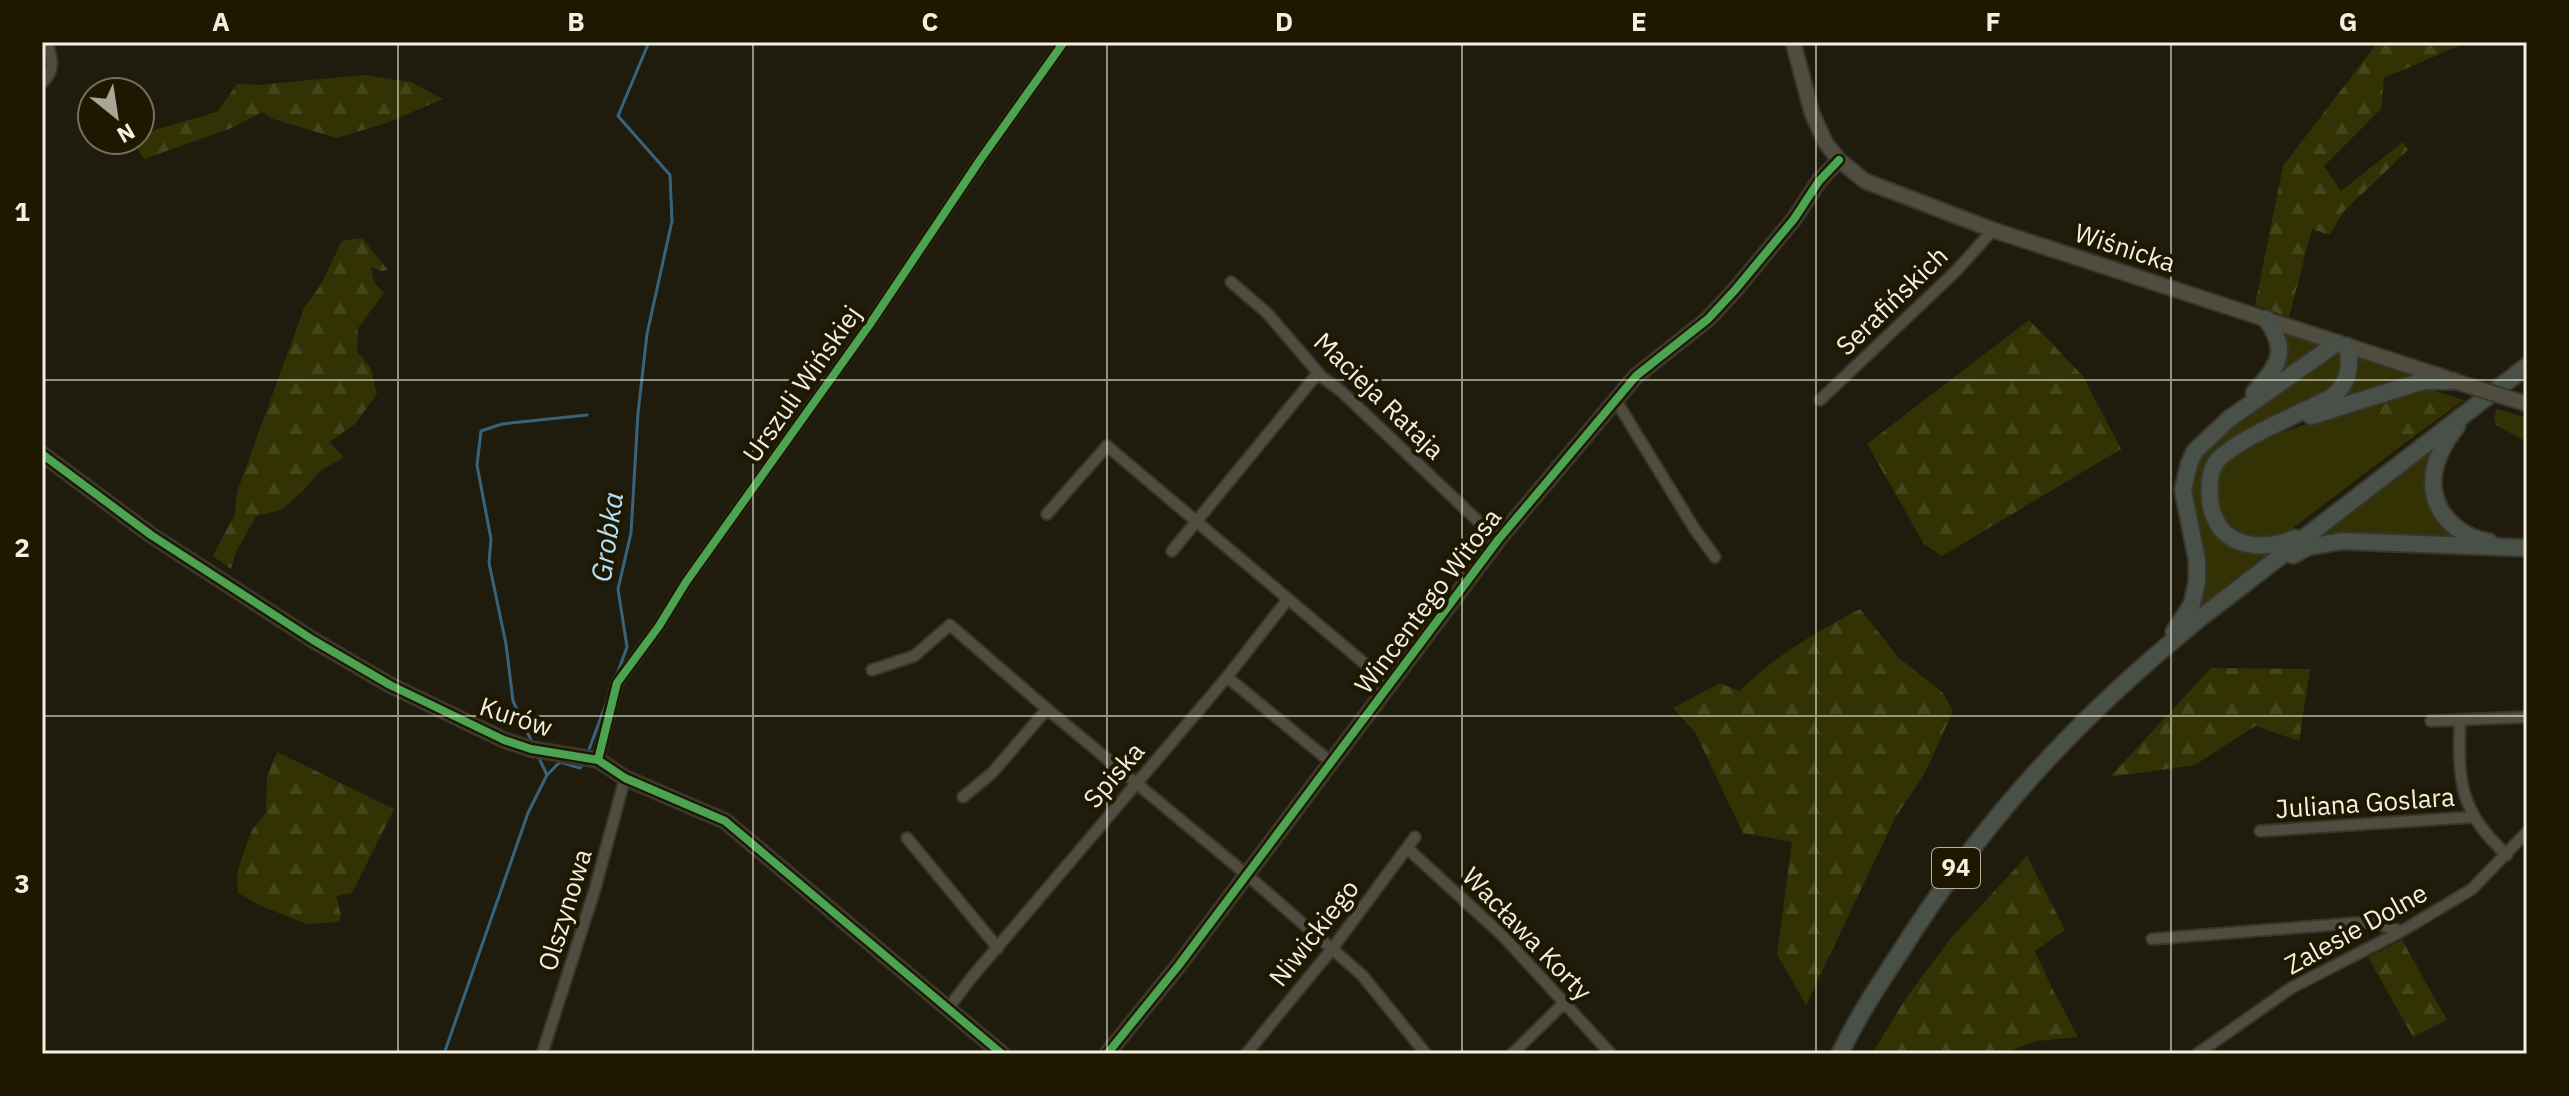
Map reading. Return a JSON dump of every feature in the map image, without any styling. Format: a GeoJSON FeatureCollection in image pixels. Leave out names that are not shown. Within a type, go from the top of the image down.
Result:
{"type":"FeatureCollection","features":[{"type":"Feature","properties":{"kind":"main road"},"geometry":{"type":"LineString","coordinates":[[2229,419],[2275,368],[2279,358],[2278,339],[2266,319]]}},
{"type":"Feature","properties":{"kind":"main road"},"geometry":{"type":"LineString","coordinates":[[2152,657],[2187,614],[2195,592],[2197,560],[2183,490],[2189,464],[2203,441],[2229,419],[2342,344],[2348,372],[2340,390],[2332,397],[2232,447],[2215,464],[2209,495],[2218,524],[2240,542],[2263,547],[2293,538],[2331,517]]}},
{"type":"Feature","properties":{"kind":"main road","name":"94"},"geometry":{"type":"LineString","coordinates":[[1840,1054],[1938,892],[1989,825],[2059,745],[2152,657],[2527,366]]}},
{"type":"Feature","properties":{"kind":"main road"},"geometry":{"type":"LineString","coordinates":[[2268,430],[2423,381],[2454,381]]}},
{"type":"Feature","properties":{"kind":"main road"},"geometry":{"type":"LineString","coordinates":[[2472,408],[2438,455],[2432,486],[2436,501],[2451,523],[2476,540],[2527,546]]}},
{"type":"Feature","properties":{"kind":"main road"},"geometry":{"type":"LineString","coordinates":[[2259,572],[2308,547],[2341,541],[2527,546]]}},
{"type":"Feature","properties":{"kind":"street"},"geometry":{"type":"LineString","coordinates":[[42,83],[53,68],[47,42]]}},
{"type":"Feature","properties":{"kind":"street","name":"Urszuli Wińskiej"},"geometry":{"type":"LineString","coordinates":[[592,758],[617,683],[630,663],[659,626],[686,582],[870,324],[1064,42]]}},
{"type":"Feature","properties":{"kind":"street","name":"Wiśnicka"},"geometry":{"type":"LineString","coordinates":[[1793,42],[1812,113],[1825,142],[1839,160],[1865,181],[1993,230],[2527,404]]}},
{"type":"Feature","properties":{"kind":"street","name":"Wincentego Witosa"},"geometry":{"type":"LineString","coordinates":[[1107,1054],[1179,965],[1498,540],[1636,376],[1717,310],[1775,243],[1819,181],[1839,160]]}},
{"type":"Feature","properties":{"kind":"street","name":"Serafińskich"},"geometry":{"type":"LineString","coordinates":[[1820,400],[1956,271],[1993,230]]}},
{"type":"Feature","properties":{"kind":"street","name":"Macieja Rataja"},"geometry":{"type":"LineString","coordinates":[[1231,282],[1267,313],[1318,373],[1352,401],[1498,540]]}},
{"type":"Feature","properties":{"kind":"street"},"geometry":{"type":"LineString","coordinates":[[1172,551],[1318,373]]}},
{"type":"Feature","properties":{"kind":"street"},"geometry":{"type":"LineString","coordinates":[[1615,399],[1715,557]]}},
{"type":"Feature","properties":{"kind":"street"},"geometry":{"type":"LineString","coordinates":[[1047,514],[1107,446],[1377,674],[1393,681]]}},
{"type":"Feature","properties":{"kind":"street","name":"Kurów"},"geometry":{"type":"LineString","coordinates":[[42,454],[151,535],[345,660],[504,740],[531,749],[592,758],[625,778],[725,821],[1002,1054]]}},
{"type":"Feature","properties":{"kind":"street","name":"Spiska"},"geometry":{"type":"LineString","coordinates":[[949,1007],[1227,677],[1288,599]]}},
{"type":"Feature","properties":{"kind":"street"},"geometry":{"type":"LineString","coordinates":[[872,670],[914,656],[950,625],[1362,975],[1426,1054]]}},
{"type":"Feature","properties":{"kind":"street"},"geometry":{"type":"LineString","coordinates":[[1227,677],[1332,763]]}},
{"type":"Feature","properties":{"kind":"street"},"geometry":{"type":"LineString","coordinates":[[963,797],[992,773],[1047,709]]}},
{"type":"Feature","properties":{"kind":"street"},"geometry":{"type":"LineString","coordinates":[[2431,721],[2527,717]]}},
{"type":"Feature","properties":{"kind":"street"},"geometry":{"type":"LineString","coordinates":[[2460,720],[2461,778],[2473,817],[2507,855]]}},
{"type":"Feature","properties":{"kind":"street","name":"Olszynowa"},"geometry":{"type":"LineString","coordinates":[[542,1054],[582,931],[625,778]]}},
{"type":"Feature","properties":{"kind":"street","name":"Juliana Goslara"},"geometry":{"type":"LineString","coordinates":[[2260,831],[2473,817]]}},
{"type":"Feature","properties":{"kind":"street"},"geometry":{"type":"LineString","coordinates":[[2523,836],[2527,853]]}},
{"type":"Feature","properties":{"kind":"street","name":"Zalesie Dolne"},"geometry":{"type":"LineString","coordinates":[[2197,1054],[2291,988],[2402,931],[2472,889],[2523,836]]}},
{"type":"Feature","properties":{"kind":"street","name":"Niwickiego"},"geometry":{"type":"LineString","coordinates":[[1246,1054],[1332,949],[1415,837]]}},
{"type":"Feature","properties":{"kind":"street"},"geometry":{"type":"LineString","coordinates":[[907,838],[998,948]]}},
{"type":"Feature","properties":{"kind":"street","name":"Wacława Korty"},"geometry":{"type":"LineString","coordinates":[[1407,848],[1503,936],[1611,1054]]}},
{"type":"Feature","properties":{"kind":"street"},"geometry":{"type":"LineString","coordinates":[[2152,939],[2368,922],[2402,931]]}},
{"type":"Feature","properties":{"kind":"street"},"geometry":{"type":"LineString","coordinates":[[1512,1054],[1561,1006],[1568,1007]]}},
{"type":"Feature","properties":{"kind":"green space"},"geometry":{"type":"Polygon","coordinates":[[[2378,42],[2468,42],[2384,78],[2381,109],[2324,166],[2341,191],[2403,142],[2408,150],[2343,212],[2330,235],[2312,229],[2289,317],[2255,305],[2283,166],[2378,42]]]}},
{"type":"Feature","properties":{"kind":"green space"},"geometry":{"type":"Polygon","coordinates":[[[363,75],[411,82],[443,99],[386,123],[337,138],[273,119],[263,112],[229,129],[156,155],[156,129],[217,112],[237,84],[259,85],[363,75]]]}},
{"type":"Feature","properties":{"kind":"green space"},"geometry":{"type":"Polygon","coordinates":[[[362,238],[388,270],[371,267],[374,282],[384,293],[358,328],[357,351],[370,367],[377,394],[355,424],[329,442],[344,457],[320,471],[281,510],[256,516],[236,552],[231,569],[213,556],[235,514],[237,492],[304,308],[320,286],[342,241],[362,238]]]}},
{"type":"Feature","properties":{"kind":"green space"},"geometry":{"type":"Polygon","coordinates":[[[2029,320],[2083,376],[2121,449],[1942,556],[1924,544],[1867,444],[2029,320]]]}},
{"type":"Feature","properties":{"kind":"green space"},"geometry":{"type":"Polygon","coordinates":[[[2279,329],[2318,343],[2318,349],[2272,379],[2279,329]]]}},
{"type":"Feature","properties":{"kind":"green space"},"geometry":{"type":"Polygon","coordinates":[[[2337,349],[2341,369],[2333,388],[2224,445],[2209,521],[2268,553],[2195,610],[2188,495],[2193,467],[2212,439],[2337,349]]]}},
{"type":"Feature","properties":{"kind":"green space"},"geometry":{"type":"Polygon","coordinates":[[[2357,356],[2419,375],[2333,402],[2351,381],[2357,356]]]}},
{"type":"Feature","properties":{"kind":"green space"},"geometry":{"type":"Polygon","coordinates":[[[2425,388],[2464,400],[2405,443],[2370,402],[2425,388]]]}},
{"type":"Feature","properties":{"kind":"green space"},"geometry":{"type":"Polygon","coordinates":[[[2370,402],[2405,443],[2281,537],[2265,540],[2235,533],[2220,517],[2212,485],[2226,456],[2255,442],[2370,402]]]}},
{"type":"Feature","properties":{"kind":"green space"},"geometry":{"type":"Polygon","coordinates":[[[2497,409],[2527,418],[2527,442],[2496,425],[2494,417],[2497,409]]]}},
{"type":"Feature","properties":{"kind":"green space"},"geometry":{"type":"Polygon","coordinates":[[[2432,450],[2434,452],[2427,467],[2458,539],[2322,538],[2321,535],[2432,450]]]}},
{"type":"Feature","properties":{"kind":"green space"},"geometry":{"type":"Polygon","coordinates":[[[1860,609],[1898,657],[1943,693],[1953,711],[1924,775],[1895,818],[1806,1005],[1777,954],[1792,842],[1743,833],[1695,732],[1673,708],[1720,683],[1739,691],[1796,646],[1860,609]]]}},
{"type":"Feature","properties":{"kind":"green space"},"geometry":{"type":"Polygon","coordinates":[[[2211,668],[2310,669],[2299,741],[2255,726],[2195,765],[2110,777],[2211,668]]]}},
{"type":"Feature","properties":{"kind":"green space"},"geometry":{"type":"Polygon","coordinates":[[[277,752],[394,809],[352,893],[336,896],[341,915],[339,922],[307,924],[261,906],[238,893],[237,874],[252,830],[266,813],[267,777],[277,752]]]}},
{"type":"Feature","properties":{"kind":"green space"},"geometry":{"type":"Polygon","coordinates":[[[2027,856],[2065,930],[2035,951],[2078,1037],[2037,1041],[2001,1054],[1872,1054],[1906,998],[1951,938],[2027,856]]]}},
{"type":"Feature","properties":{"kind":"green space"},"geometry":{"type":"Polygon","coordinates":[[[2402,940],[2447,1020],[2413,1037],[2368,957],[2402,940]]]}},
{"type":"Feature","properties":{"kind":"waterway","name":"Grobka"},"geometry":{"type":"LineString","coordinates":[[616,677],[627,647],[618,589],[631,533],[638,413],[647,334],[672,221],[670,175],[618,116],[649,42]]}},
{"type":"Feature","properties":{"kind":"waterway"},"geometry":{"type":"LineString","coordinates":[[531,740],[513,701],[506,644],[489,563],[491,539],[477,465],[481,431],[502,424],[587,415]]}},
{"type":"Feature","properties":{"kind":"waterway","name":"Grobka"},"geometry":{"type":"LineString","coordinates":[[588,752],[609,696]]}},
{"type":"Feature","properties":{"kind":"waterway"},"geometry":{"type":"LineString","coordinates":[[539,758],[547,775]]}},
{"type":"Feature","properties":{"kind":"waterway","name":"Grobka"},"geometry":{"type":"LineString","coordinates":[[444,1054],[528,813],[547,775],[560,762],[580,768],[584,763]]}},
{"type":"Feature","properties":{"kind":"cycle path"},"geometry":{"type":"LineString","coordinates":[[598,760],[617,683],[1064,42]]}},
{"type":"Feature","properties":{"kind":"cycle path"},"geometry":{"type":"LineString","coordinates":[[1107,1054],[1179,965],[1498,540],[1636,376],[1708,319],[1735,290],[1794,219],[1819,181],[1839,160]]}},
{"type":"Feature","properties":{"kind":"cycle path"},"geometry":{"type":"LineString","coordinates":[[42,454],[151,535],[313,640],[390,685],[504,740],[531,749],[598,760],[625,778],[725,821],[1002,1054]]}}]}
